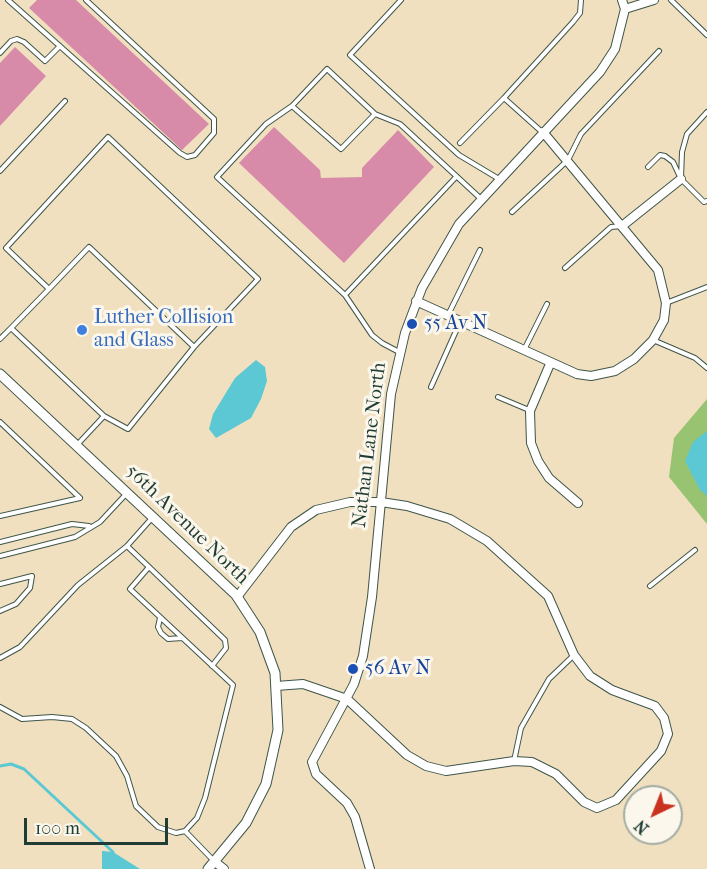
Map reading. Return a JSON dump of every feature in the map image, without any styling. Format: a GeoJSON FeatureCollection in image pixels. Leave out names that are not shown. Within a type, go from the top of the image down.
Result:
{"type":"FeatureCollection","features":[{"type":"Feature","properties":{"kind":"street"},"geometry":{"type":"LineString","coordinates":[[622,0],[625,9],[654,0]]}},
{"type":"Feature","properties":{"kind":"street","name":"Nathan Lane North"},"geometry":{"type":"LineString","coordinates":[[347,699],[354,684],[368,627],[391,394],[400,352],[416,301],[438,257],[480,198],[600,72],[615,49],[625,9]]}},
{"type":"Feature","properties":{"kind":"street"},"geometry":{"type":"LineString","coordinates":[[416,301],[550,364],[577,374],[605,374],[634,359],[653,340],[664,320],[666,303],[658,270],[543,132]]}},
{"type":"Feature","properties":{"kind":"street"},"geometry":{"type":"LineString","coordinates":[[622,226],[681,179]]}},
{"type":"Feature","properties":{"kind":"street"},"geometry":{"type":"LineString","coordinates":[[550,364],[530,411],[531,443],[538,461],[549,478],[578,503]]}},
{"type":"Feature","properties":{"kind":"street","name":"56th Avenue North"},"geometry":{"type":"LineString","coordinates":[[0,374],[237,597],[260,632],[276,686]]}},
{"type":"Feature","properties":{"kind":"street"},"geometry":{"type":"LineString","coordinates":[[224,869],[211,865],[246,823],[266,784],[278,730],[276,686],[303,684],[347,699],[407,755],[426,766],[446,771],[514,760],[532,762],[556,774],[584,802],[597,808],[616,800],[661,751],[668,734],[664,718],[655,706],[612,690],[590,676],[574,655],[548,596],[487,541],[450,519],[407,506],[381,502],[350,502],[316,510],[291,527],[237,597]]}},
{"type":"Feature","properties":{"kind":"street"},"geometry":{"type":"LineString","coordinates":[[347,699],[312,762],[316,774],[346,803],[355,817],[370,869]]}},
{"type":"Feature","properties":{"kind":"lane"},"geometry":{"type":"LineString","coordinates":[[8,0],[180,153],[187,157],[195,155],[214,133],[216,126],[214,119],[86,0]]}},
{"type":"Feature","properties":{"kind":"lane"},"geometry":{"type":"LineString","coordinates":[[401,0],[350,55],[459,155],[499,179]]}},
{"type":"Feature","properties":{"kind":"lane"},"geometry":{"type":"LineString","coordinates":[[460,143],[573,22],[580,13],[581,0]]}},
{"type":"Feature","properties":{"kind":"lane"},"geometry":{"type":"LineString","coordinates":[[671,0],[707,35]]}},
{"type":"Feature","properties":{"kind":"lane"},"geometry":{"type":"LineString","coordinates":[[0,53],[11,41],[17,39],[24,42],[45,61],[60,46]]}},
{"type":"Feature","properties":{"kind":"lane"},"geometry":{"type":"LineString","coordinates":[[512,212],[568,160],[581,134],[659,51]]}},
{"type":"Feature","properties":{"kind":"lane"},"geometry":{"type":"LineString","coordinates":[[400,352],[372,335],[345,295],[218,177],[266,124],[292,106],[327,69],[375,114],[400,124],[480,198]]}},
{"type":"Feature","properties":{"kind":"lane"},"geometry":{"type":"LineString","coordinates":[[504,98],[543,132]]}},
{"type":"Feature","properties":{"kind":"lane"},"geometry":{"type":"LineString","coordinates":[[0,171],[64,101]]}},
{"type":"Feature","properties":{"kind":"lane"},"geometry":{"type":"LineString","coordinates":[[292,106],[341,149],[375,114]]}},
{"type":"Feature","properties":{"kind":"lane"},"geometry":{"type":"LineString","coordinates":[[681,179],[682,152],[687,134],[707,112]]}},
{"type":"Feature","properties":{"kind":"lane"},"geometry":{"type":"LineString","coordinates":[[11,328],[104,416],[128,429],[195,347],[258,279],[108,137],[6,248],[49,289]]}},
{"type":"Feature","properties":{"kind":"lane"},"geometry":{"type":"LineString","coordinates":[[648,167],[660,154],[665,156],[673,162],[681,179],[704,202],[707,201]]}},
{"type":"Feature","properties":{"kind":"lane"},"geometry":{"type":"LineString","coordinates":[[345,295],[456,177]]}},
{"type":"Feature","properties":{"kind":"lane"},"geometry":{"type":"LineString","coordinates":[[565,268],[611,227],[622,226]]}},
{"type":"Feature","properties":{"kind":"lane"},"geometry":{"type":"LineString","coordinates":[[0,339],[89,247],[195,347]]}},
{"type":"Feature","properties":{"kind":"lane"},"geometry":{"type":"LineString","coordinates":[[448,316],[480,250]]}},
{"type":"Feature","properties":{"kind":"lane"},"geometry":{"type":"LineString","coordinates":[[666,303],[707,287]]}},
{"type":"Feature","properties":{"kind":"lane"},"geometry":{"type":"LineString","coordinates":[[523,351],[547,304]]}},
{"type":"Feature","properties":{"kind":"lane"},"geometry":{"type":"LineString","coordinates":[[431,387],[460,321]]}},
{"type":"Feature","properties":{"kind":"lane"},"geometry":{"type":"LineString","coordinates":[[653,340],[695,358],[707,368]]}},
{"type":"Feature","properties":{"kind":"lane"},"geometry":{"type":"LineString","coordinates":[[498,397],[530,411]]}},
{"type":"Feature","properties":{"kind":"lane"},"geometry":{"type":"LineString","coordinates":[[77,445],[104,416]]}},
{"type":"Feature","properties":{"kind":"lane"},"geometry":{"type":"LineString","coordinates":[[0,422],[80,498],[0,516]]}},
{"type":"Feature","properties":{"kind":"lane"},"geometry":{"type":"LineString","coordinates":[[0,556],[75,537],[100,522],[128,493]]}},
{"type":"Feature","properties":{"kind":"lane"},"geometry":{"type":"LineString","coordinates":[[0,658],[20,647],[78,585],[127,546],[153,517]]}},
{"type":"Feature","properties":{"kind":"lane"},"geometry":{"type":"LineString","coordinates":[[0,542],[72,524],[90,526]]}},
{"type":"Feature","properties":{"kind":"lane"},"geometry":{"type":"LineString","coordinates":[[127,546],[225,640],[226,648],[212,666]]}},
{"type":"Feature","properties":{"kind":"lane"},"geometry":{"type":"LineString","coordinates":[[650,586],[695,550]]}},
{"type":"Feature","properties":{"kind":"lane"},"geometry":{"type":"LineString","coordinates":[[0,706],[22,719],[52,717],[72,719],[86,728],[116,756],[127,776],[136,806],[148,820],[168,832],[185,831],[197,818],[205,798],[233,685],[129,588],[149,567]]}},
{"type":"Feature","properties":{"kind":"lane"},"geometry":{"type":"LineString","coordinates":[[0,584],[32,576],[30,588],[16,604],[0,611]]}},
{"type":"Feature","properties":{"kind":"lane"},"geometry":{"type":"LineString","coordinates":[[160,617],[158,627],[161,633],[168,639],[182,638]]}},
{"type":"Feature","properties":{"kind":"lane"},"geometry":{"type":"LineString","coordinates":[[514,760],[521,728],[549,679],[574,655]]}},
{"type":"Feature","properties":{"kind":"lane"},"geometry":{"type":"LineString","coordinates":[[185,831],[211,865]]}},
{"type":"Feature","properties":{"kind":"green space"},"geometry":{"type":"Polygon","coordinates":[[[707,399],[707,524],[669,477],[674,438],[707,399]]]}},
{"type":"Feature","properties":{"kind":"water"},"geometry":{"type":"Polygon","coordinates":[[[256,360],[265,367],[267,381],[261,399],[251,418],[216,438],[209,429],[213,414],[235,378],[256,360]]]}},
{"type":"Feature","properties":{"kind":"water"},"geometry":{"type":"Polygon","coordinates":[[[707,431],[707,496],[700,490],[685,461],[693,442],[707,431]]]}},
{"type":"Feature","properties":{"kind":"water"},"geometry":{"type":"Polygon","coordinates":[[[102,851],[113,852],[140,869],[102,869],[102,851]]]}},
{"type":"Feature","properties":{"kind":"building"},"geometry":{"type":"Polygon","coordinates":[[[37,0],[76,0],[209,124],[182,150],[29,8],[37,0]]]}},
{"type":"Feature","properties":{"kind":"building"},"geometry":{"type":"Polygon","coordinates":[[[15,47],[46,76],[0,126],[0,63],[15,47]]]}},
{"type":"Feature","properties":{"kind":"building"},"geometry":{"type":"Polygon","coordinates":[[[274,127],[320,170],[321,178],[362,177],[362,168],[398,130],[434,167],[344,263],[239,163],[274,127]]]}},
{"type":"Feature","properties":{"kind":"waterway"},"geometry":{"type":"LineString","coordinates":[[0,766],[11,764],[24,769],[113,852]]}},
{"type":"Feature","properties":{"kind":"place","name":"55 Av N"},"geometry":{"type":"Point","coordinates":[412,324]}},
{"type":"Feature","properties":{"kind":"place","name":"Luther Collision and Glass"},"geometry":{"type":"Point","coordinates":[82,330]}},
{"type":"Feature","properties":{"kind":"place","name":"56 Av N"},"geometry":{"type":"Point","coordinates":[353,669]}}]}
